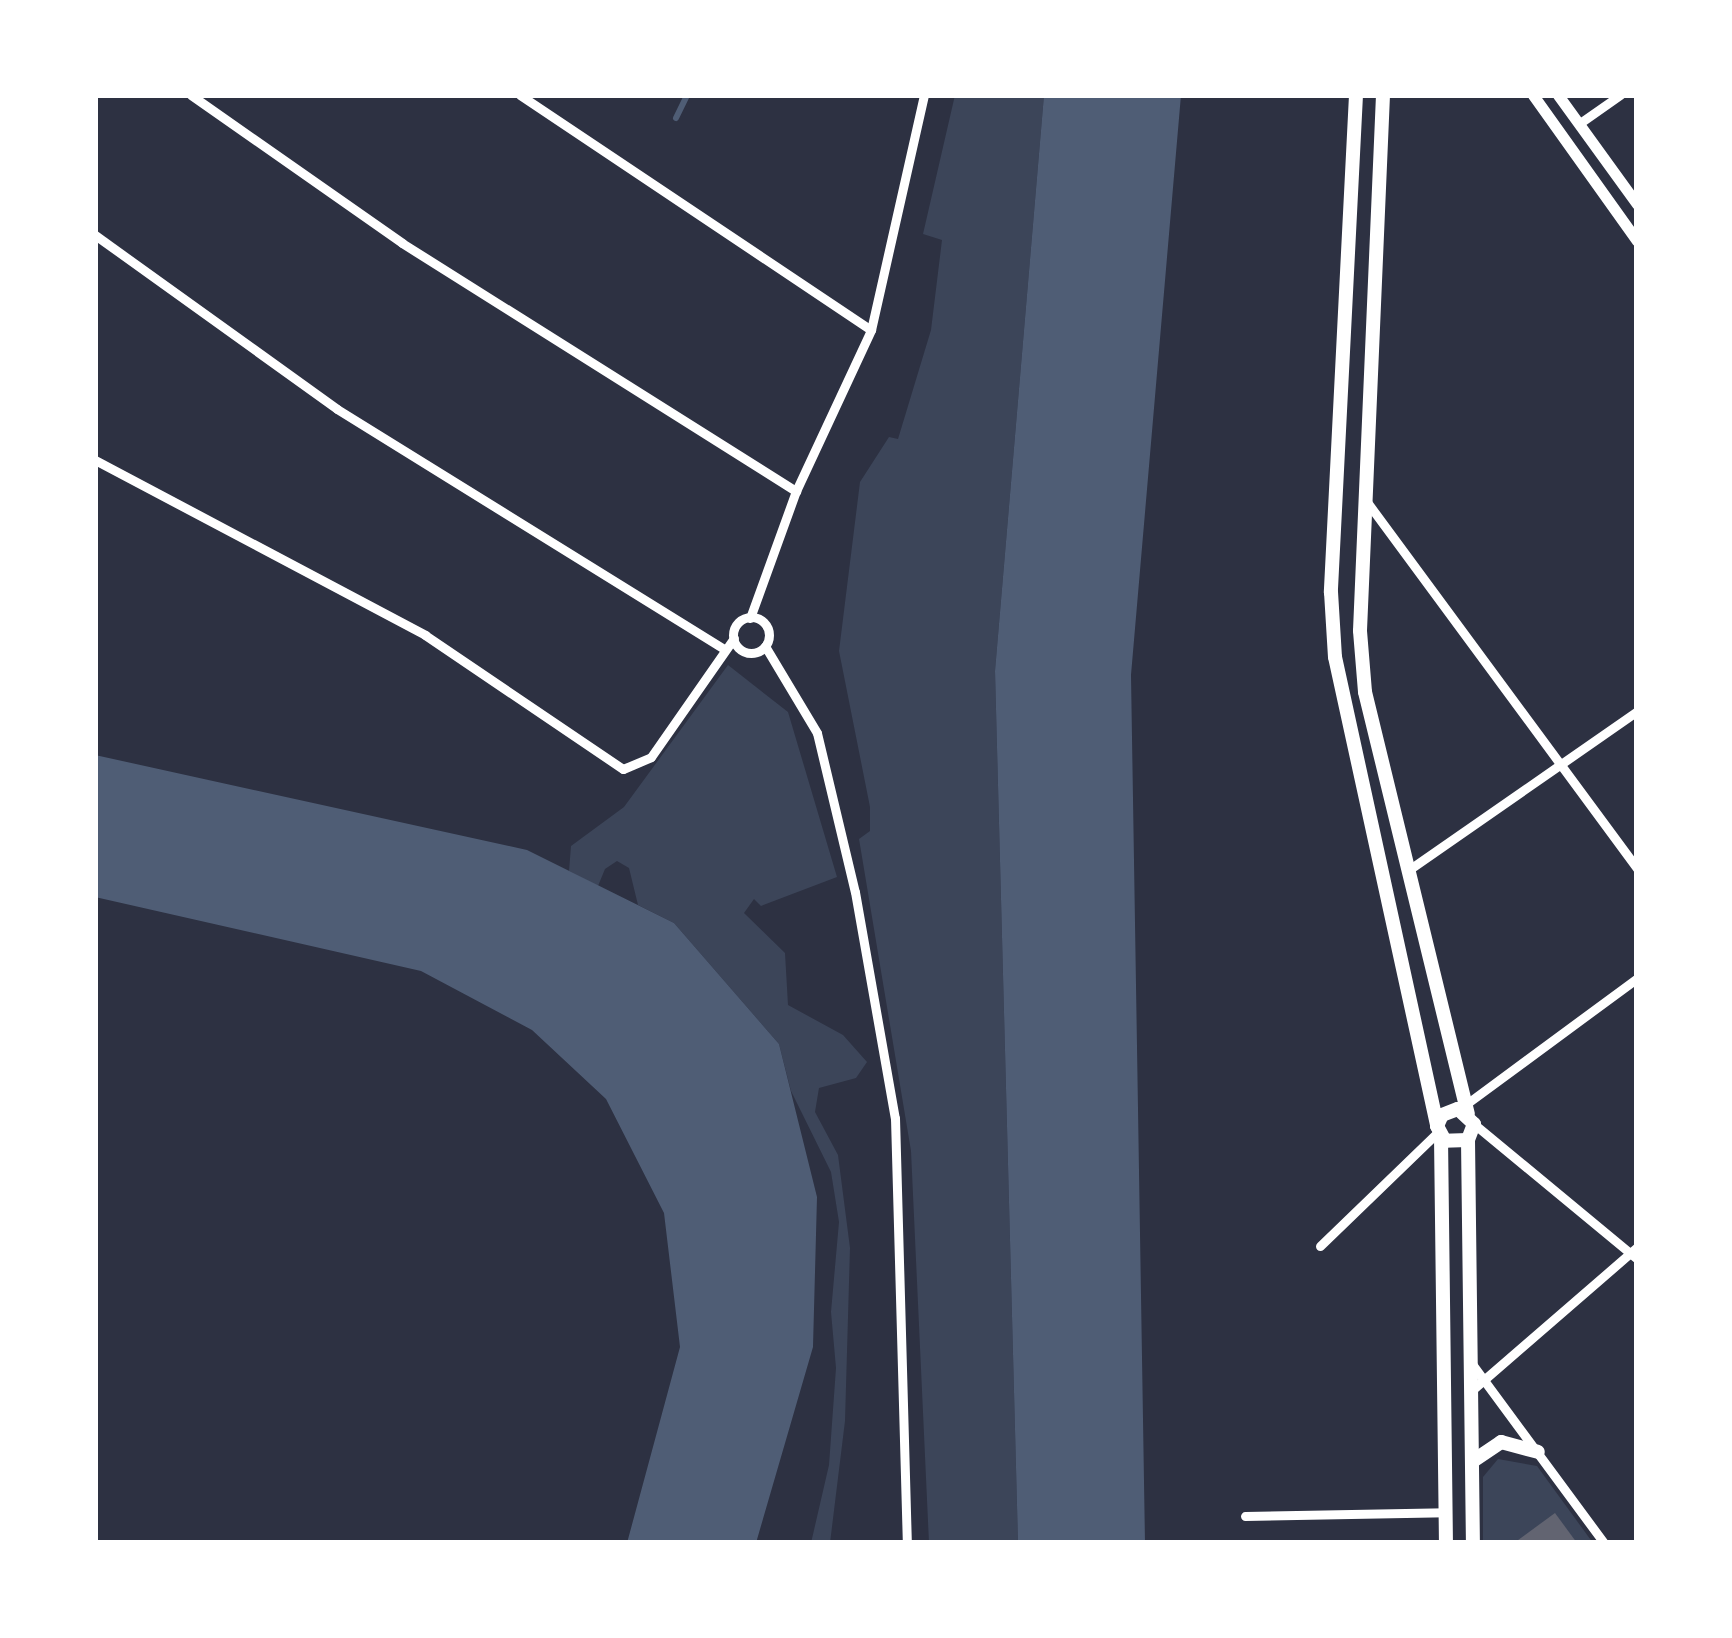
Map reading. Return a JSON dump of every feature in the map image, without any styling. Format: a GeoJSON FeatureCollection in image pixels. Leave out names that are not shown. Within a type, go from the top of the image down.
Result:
{"type":"FeatureCollection","features":[{"type":"Feature","properties":{"kind":"main road"},"geometry":{"type":"LineString","coordinates":[[1356,95],[1332,592],[1335,657],[1439,1132],[1446,1543]]}},
{"type":"Feature","properties":{"kind":"main road"},"geometry":{"type":"LineString","coordinates":[[1384,95],[1360,632],[1365,692],[1469,1114],[1474,1543]]}},
{"type":"Feature","properties":{"kind":"main road"},"geometry":{"type":"LineString","coordinates":[[1439,1132],[1452,1109],[1469,1114]]}},
{"type":"Feature","properties":{"kind":"main road"},"geometry":{"type":"LineString","coordinates":[[1439,1132],[1454,1145],[1468,1140]]}},
{"type":"Feature","properties":{"kind":"main road"},"geometry":{"type":"LineString","coordinates":[[1473,1461],[1501,1442],[1538,1452]]}},
{"type":"Feature","properties":{"kind":"street"},"geometry":{"type":"LineString","coordinates":[[191,95],[402,243],[796,491]]}},
{"type":"Feature","properties":{"kind":"street"},"geometry":{"type":"LineString","coordinates":[[520,95],[872,330]]}},
{"type":"Feature","properties":{"kind":"street"},"geometry":{"type":"LineString","coordinates":[[750,618],[796,491],[872,330],[924,95]]}},
{"type":"Feature","properties":{"kind":"street"},"geometry":{"type":"LineString","coordinates":[[1533,95],[1637,241]]}},
{"type":"Feature","properties":{"kind":"street"},"geometry":{"type":"LineString","coordinates":[[1558,95],[1637,204]]}},
{"type":"Feature","properties":{"kind":"street"},"geometry":{"type":"LineString","coordinates":[[1580,124],[1620,95]]}},
{"type":"Feature","properties":{"kind":"street"},"geometry":{"type":"LineString","coordinates":[[95,236],[338,409],[723,648]]}},
{"type":"Feature","properties":{"kind":"street"},"geometry":{"type":"LineString","coordinates":[[95,460],[409,626],[605,762],[624,769],[651,758],[723,648],[734,638],[739,622],[750,618],[765,624],[765,646],[817,733],[855,892],[894,1118],[908,1543]]}},
{"type":"Feature","properties":{"kind":"street"},"geometry":{"type":"LineString","coordinates":[[1368,502],[1637,868]]}},
{"type":"Feature","properties":{"kind":"street"},"geometry":{"type":"LineString","coordinates":[[734,638],[744,652],[765,646]]}},
{"type":"Feature","properties":{"kind":"street"},"geometry":{"type":"LineString","coordinates":[[1410,868],[1561,769],[1637,711]]}},
{"type":"Feature","properties":{"kind":"street"},"geometry":{"type":"LineString","coordinates":[[1471,1392],[1634,1253],[1469,1114],[1637,978]]}},
{"type":"Feature","properties":{"kind":"street"},"geometry":{"type":"LineString","coordinates":[[1320,1246],[1439,1132]]}},
{"type":"Feature","properties":{"kind":"street"},"geometry":{"type":"LineString","coordinates":[[1471,1362],[1604,1543]]}},
{"type":"Feature","properties":{"kind":"street"},"geometry":{"type":"LineString","coordinates":[[1245,1516],[1446,1512]]}},
{"type":"Feature","properties":{"kind":"shaded area"},"geometry":{"type":"Polygon","coordinates":[[[955,95],[1044,95],[995,671],[1018,1543],[929,1543],[911,1151],[859,839],[870,831],[870,807],[839,651],[860,482],[889,437],[898,439],[931,330],[942,240],[923,234],[955,95]]]}},
{"type":"Feature","properties":{"kind":"shaded area"},"geometry":{"type":"Polygon","coordinates":[[[1044,95],[1181,95],[1131,675],[1145,1543],[1018,1543],[995,671],[1044,95]]]}},
{"type":"Feature","properties":{"kind":"shaded area"},"geometry":{"type":"Polygon","coordinates":[[[728,665],[788,712],[837,877],[761,906],[754,899],[744,913],[785,953],[788,1005],[843,1035],[867,1062],[856,1078],[819,1088],[815,1112],[838,1155],[850,1248],[845,1421],[830,1543],[811,1543],[829,1465],[836,1368],[831,1312],[839,1222],[831,1172],[791,1091],[779,1044],[674,923],[638,905],[629,868],[617,861],[605,869],[598,886],[569,871],[571,846],[624,807],[728,665]]]}},
{"type":"Feature","properties":{"kind":"shaded area"},"geometry":{"type":"Polygon","coordinates":[[[95,755],[527,850],[674,923],[779,1044],[817,1197],[813,1347],[756,1543],[627,1543],[680,1347],[664,1213],[606,1099],[532,1030],[421,971],[95,897],[95,755]]]}},
{"type":"Feature","properties":{"kind":"shaded area"},"geometry":{"type":"Polygon","coordinates":[[[1498,1459],[1537,1466],[1593,1543],[1483,1543],[1483,1477],[1498,1459]]]}},
{"type":"Feature","properties":{"kind":"building"},"geometry":{"type":"Polygon","coordinates":[[[1555,1513],[1577,1543],[1514,1543],[1555,1513]]]}},
{"type":"Feature","properties":{"kind":"waterway"},"geometry":{"type":"LineString","coordinates":[[676,118],[687,95]]}}]}
